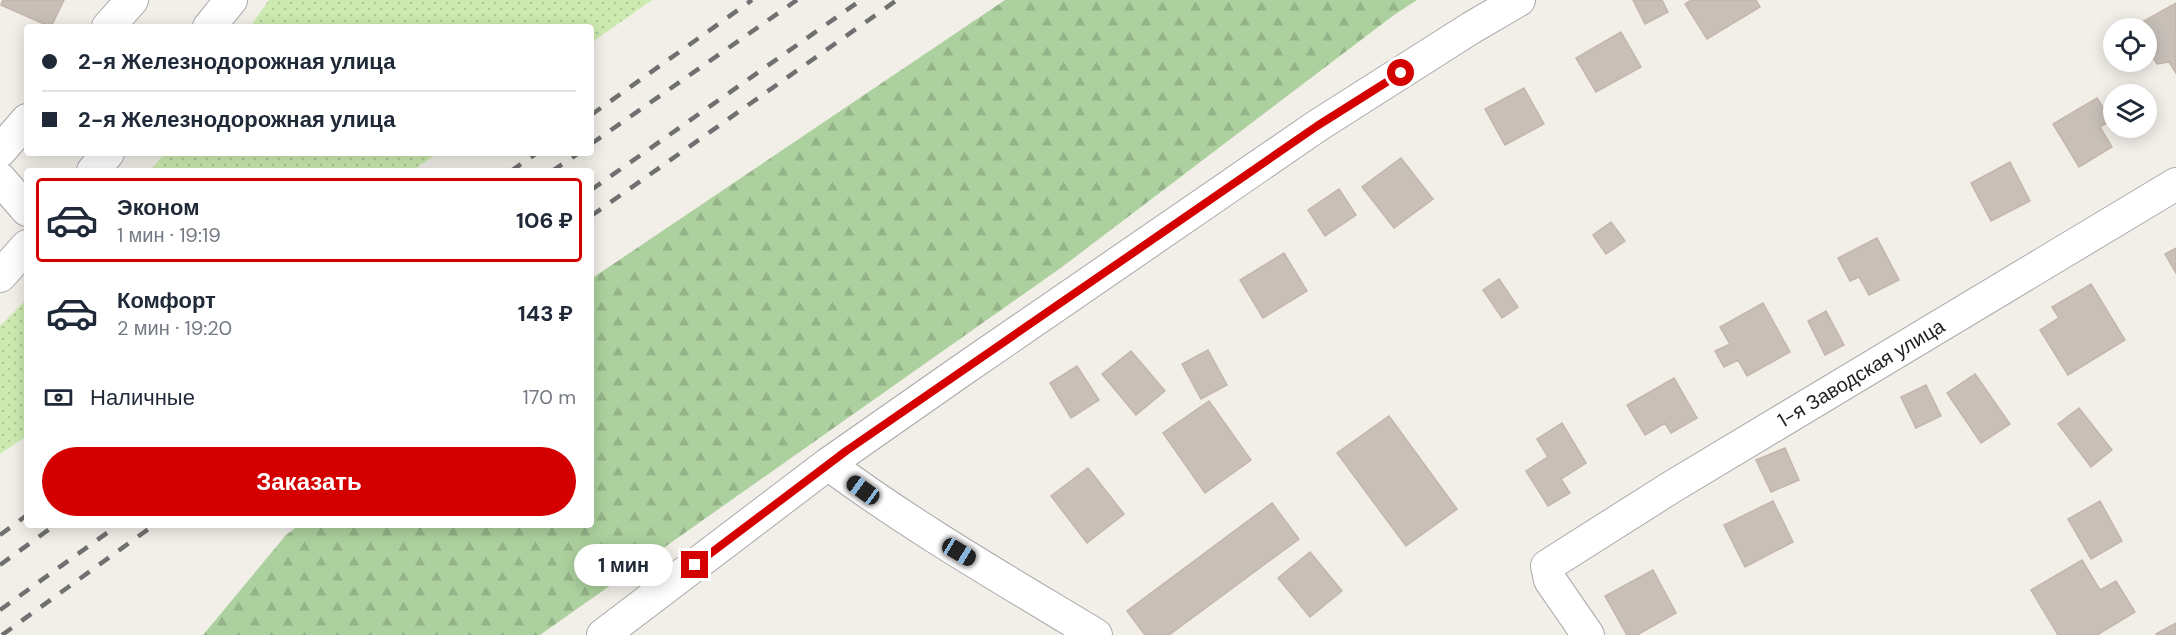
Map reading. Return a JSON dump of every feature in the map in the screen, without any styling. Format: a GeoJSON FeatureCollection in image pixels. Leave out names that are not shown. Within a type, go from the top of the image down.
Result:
{"type":"FeatureCollection","features":[{"type":"Feature","properties":{"kind":"street"},"geometry":{"type":"LineString","coordinates":[[111,24],[132,0]]}},
{"type":"Feature","properties":{"kind":"street"},"geometry":{"type":"LineString","coordinates":[[211,24],[231,0]]}},
{"type":"Feature","properties":{"kind":"street"},"geometry":{"type":"LineString","coordinates":[[603,635],[828,464],[1317,126],[1519,0]]}},
{"type":"Feature","properties":{"kind":"street"},"geometry":{"type":"LineString","coordinates":[[0,151],[24,123]]}},
{"type":"Feature","properties":{"kind":"street"},"geometry":{"type":"LineString","coordinates":[[96,168],[106,156]]}},
{"type":"Feature","properties":{"kind":"street"},"geometry":{"type":"LineString","coordinates":[[0,179],[24,207]]}},
{"type":"Feature","properties":{"kind":"street","name":"1-я Заводская улица"},"geometry":{"type":"LineString","coordinates":[[1588,635],[1550,580],[1547,566],[1670,488],[2176,184]]}},
{"type":"Feature","properties":{"kind":"street"},"geometry":{"type":"LineString","coordinates":[[0,276],[24,249]]}},
{"type":"Feature","properties":{"kind":"street"},"geometry":{"type":"LineString","coordinates":[[828,464],[880,503],[920,529],[1096,635]]}},
{"type":"Feature","properties":{"kind":"green space"},"geometry":{"type":"Polygon","coordinates":[[[269,0],[652,0],[594,41],[594,24],[252,24],[269,0]]]}},
{"type":"Feature","properties":{"kind":"green space"},"geometry":{"type":"Polygon","coordinates":[[[1005,0],[1417,0],[1394,15],[1062,267],[540,635],[203,635],[286,535],[295,528],[594,528],[594,277],[1005,0]]]}},
{"type":"Feature","properties":{"kind":"green space"},"geometry":{"type":"Polygon","coordinates":[[[163,156],[434,156],[416,168],[152,168],[163,156]]]}},
{"type":"Feature","properties":{"kind":"green space"},"geometry":{"type":"Polygon","coordinates":[[[24,302],[24,438],[0,454],[0,326],[24,302]]]}},
{"type":"Feature","properties":{"kind":"building"},"geometry":{"type":"Polygon","coordinates":[[[3,0],[64,0],[52,24],[44,24],[1,5],[3,0]]]}},
{"type":"Feature","properties":{"kind":"building"},"geometry":{"type":"Polygon","coordinates":[[[1633,0],[1662,0],[1668,12],[1645,24],[1633,0]]]}},
{"type":"Feature","properties":{"kind":"building"},"geometry":{"type":"Polygon","coordinates":[[[1691,0],[1756,0],[1760,7],[1707,39],[1685,4],[1691,0]]]}},
{"type":"Feature","properties":{"kind":"building"},"geometry":{"type":"Polygon","coordinates":[[[2176,3],[2176,73],[2169,62],[2157,64],[2157,18],[2149,18],[2176,3]]]}},
{"type":"Feature","properties":{"kind":"building"},"geometry":{"type":"Polygon","coordinates":[[[1621,32],[1641,67],[1596,92],[1576,58],[1621,32]]]}},
{"type":"Feature","properties":{"kind":"building"},"geometry":{"type":"Polygon","coordinates":[[[1524,88],[1544,124],[1505,145],[1485,109],[1524,88]]]}},
{"type":"Feature","properties":{"kind":"building"},"geometry":{"type":"Polygon","coordinates":[[[2097,98],[2103,107],[2103,125],[2100,127],[2103,138],[2107,138],[2112,147],[2079,167],[2053,124],[2097,98]]]}},
{"type":"Feature","properties":{"kind":"building"},"geometry":{"type":"Polygon","coordinates":[[[1401,158],[1433,199],[1394,228],[1362,187],[1401,158]]]}},
{"type":"Feature","properties":{"kind":"building"},"geometry":{"type":"Polygon","coordinates":[[[2010,162],[2030,201],[1991,221],[1971,183],[2010,162]]]}},
{"type":"Feature","properties":{"kind":"building"},"geometry":{"type":"Polygon","coordinates":[[[1339,189],[1356,215],[1325,236],[1308,210],[1339,189]]]}},
{"type":"Feature","properties":{"kind":"building"},"geometry":{"type":"Polygon","coordinates":[[[1611,222],[1625,241],[1606,254],[1593,235],[1611,222]]]}},
{"type":"Feature","properties":{"kind":"building"},"geometry":{"type":"Polygon","coordinates":[[[1877,238],[1899,280],[1869,295],[1859,277],[1850,281],[1838,258],[1877,238]]]}},
{"type":"Feature","properties":{"kind":"building"},"geometry":{"type":"Polygon","coordinates":[[[2176,248],[2176,273],[2165,254],[2176,248]]]}},
{"type":"Feature","properties":{"kind":"building"},"geometry":{"type":"Polygon","coordinates":[[[1284,253],[1307,291],[1263,318],[1240,280],[1284,253]]]}},
{"type":"Feature","properties":{"kind":"building"},"geometry":{"type":"Polygon","coordinates":[[[1499,279],[1518,307],[1502,318],[1483,290],[1499,279]]]}},
{"type":"Feature","properties":{"kind":"building"},"geometry":{"type":"Polygon","coordinates":[[[2091,284],[2125,340],[2068,375],[2040,330],[2059,318],[2052,307],[2091,284]]]}},
{"type":"Feature","properties":{"kind":"building"},"geometry":{"type":"Polygon","coordinates":[[[1763,303],[1790,352],[1747,376],[1738,360],[1724,367],[1715,351],[1730,344],[1720,327],[1763,303]]]}},
{"type":"Feature","properties":{"kind":"building"},"geometry":{"type":"Polygon","coordinates":[[[1826,311],[1844,345],[1825,355],[1808,321],[1826,311]]]}},
{"type":"Feature","properties":{"kind":"building"},"geometry":{"type":"Polygon","coordinates":[[[1208,350],[1227,385],[1201,399],[1182,364],[1208,350]]]}},
{"type":"Feature","properties":{"kind":"building"},"geometry":{"type":"Polygon","coordinates":[[[1131,351],[1165,391],[1136,415],[1102,374],[1131,351]]]}},
{"type":"Feature","properties":{"kind":"building"},"geometry":{"type":"Polygon","coordinates":[[[1077,366],[1099,400],[1071,418],[1050,383],[1077,366]]]}},
{"type":"Feature","properties":{"kind":"building"},"geometry":{"type":"Polygon","coordinates":[[[1975,374],[2010,424],[1981,443],[1947,393],[1975,374]]]}},
{"type":"Feature","properties":{"kind":"building"},"geometry":{"type":"Polygon","coordinates":[[[1674,378],[1697,418],[1671,433],[1665,423],[1645,435],[1627,405],[1674,378]]]}},
{"type":"Feature","properties":{"kind":"building"},"geometry":{"type":"Polygon","coordinates":[[[1926,385],[1941,416],[1916,428],[1901,397],[1926,385]]]}},
{"type":"Feature","properties":{"kind":"building"},"geometry":{"type":"Polygon","coordinates":[[[1209,401],[1251,460],[1205,493],[1163,433],[1209,401]]]}},
{"type":"Feature","properties":{"kind":"building"},"geometry":{"type":"Polygon","coordinates":[[[2079,408],[2112,450],[2091,467],[2058,424],[2079,408]]]}},
{"type":"Feature","properties":{"kind":"building"},"geometry":{"type":"Polygon","coordinates":[[[1389,416],[1457,509],[1406,546],[1337,453],[1389,416]]]}},
{"type":"Feature","properties":{"kind":"building"},"geometry":{"type":"Polygon","coordinates":[[[1562,423],[1586,463],[1561,479],[1570,493],[1548,506],[1526,471],[1548,457],[1537,439],[1562,423]]]}},
{"type":"Feature","properties":{"kind":"building"},"geometry":{"type":"Polygon","coordinates":[[[1785,448],[1799,480],[1771,492],[1756,460],[1785,448]]]}},
{"type":"Feature","properties":{"kind":"building"},"geometry":{"type":"Polygon","coordinates":[[[1088,468],[1124,514],[1087,543],[1051,496],[1088,468]]]}},
{"type":"Feature","properties":{"kind":"building"},"geometry":{"type":"Polygon","coordinates":[[[1773,501],[1793,542],[1745,567],[1724,525],[1773,501]]]}},
{"type":"Feature","properties":{"kind":"building"},"geometry":{"type":"Polygon","coordinates":[[[2100,501],[2122,541],[2091,559],[2068,519],[2100,501]]]}},
{"type":"Feature","properties":{"kind":"building"},"geometry":{"type":"Polygon","coordinates":[[[1272,503],[1299,539],[1169,635],[1145,635],[1127,611],[1272,503]]]}},
{"type":"Feature","properties":{"kind":"building"},"geometry":{"type":"Polygon","coordinates":[[[1310,552],[1342,591],[1310,617],[1278,578],[1310,552]]]}},
{"type":"Feature","properties":{"kind":"building"},"geometry":{"type":"Polygon","coordinates":[[[2082,560],[2100,590],[2116,581],[2135,612],[2097,635],[2058,635],[2031,590],[2082,560]]]}},
{"type":"Feature","properties":{"kind":"building"},"geometry":{"type":"Polygon","coordinates":[[[1653,570],[1676,613],[1637,635],[1627,635],[1605,596],[1653,570]]]}},
{"type":"Feature","properties":{"kind":"building"},"geometry":{"type":"Polygon","coordinates":[[[2176,623],[2176,635],[2156,634],[2176,623]]]}},
{"type":"Feature","properties":{"kind":"railway"},"geometry":{"type":"LineString","coordinates":[[594,113],[752,0]]}},
{"type":"Feature","properties":{"kind":"railway"},"geometry":{"type":"LineString","coordinates":[[594,142],[797,0]]}},
{"type":"Feature","properties":{"kind":"railway"},"geometry":{"type":"LineString","coordinates":[[594,188],[861,0]]}},
{"type":"Feature","properties":{"kind":"railway"},"geometry":{"type":"LineString","coordinates":[[594,214],[897,0]]}},
{"type":"Feature","properties":{"kind":"railway"},"geometry":{"type":"LineString","coordinates":[[515,168],[533,156]]}},
{"type":"Feature","properties":{"kind":"railway"},"geometry":{"type":"LineString","coordinates":[[556,168],[574,156]]}},
{"type":"Feature","properties":{"kind":"railway"},"geometry":{"type":"LineString","coordinates":[[0,535],[24,517]]}},
{"type":"Feature","properties":{"kind":"railway"},"geometry":{"type":"LineString","coordinates":[[0,565],[51,528]]}},
{"type":"Feature","properties":{"kind":"railway"},"geometry":{"type":"LineString","coordinates":[[0,610],[114,528]]}},
{"type":"Feature","properties":{"kind":"railway"},"geometry":{"type":"LineString","coordinates":[[2,635],[150,528]]}},
{"type":"Feature","properties":{"kind":"route"},"geometry":{"type":"LineString","coordinates":[[695,565],[846,451],[1317,126],[1401,73]]}}]}
